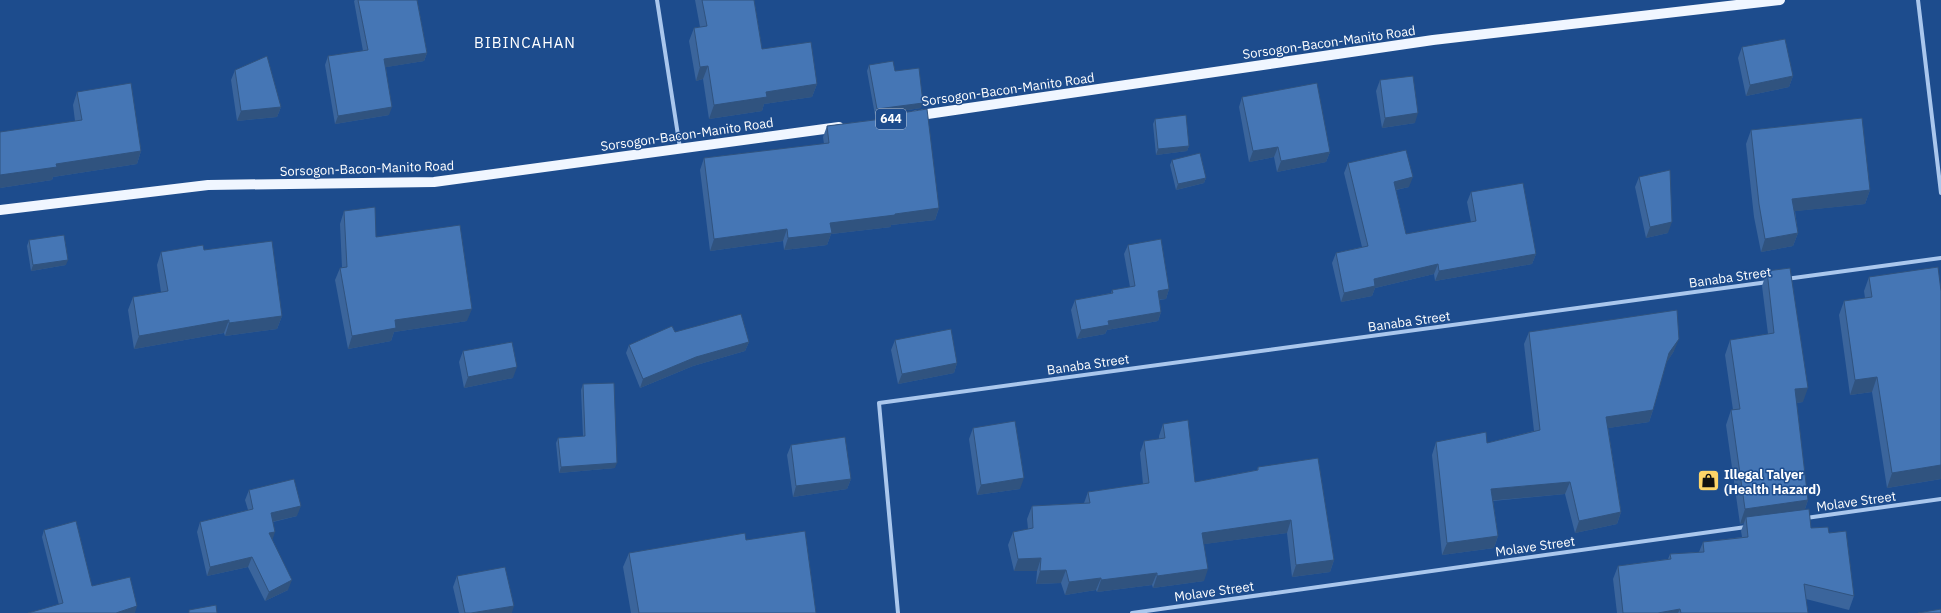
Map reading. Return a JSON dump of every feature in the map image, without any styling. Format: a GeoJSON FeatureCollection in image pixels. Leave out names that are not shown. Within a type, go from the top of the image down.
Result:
{"type":"FeatureCollection","features":[{"type":"Feature","properties":{"kind":"main road","name":"Sorsogon-Bacon-Manito Road"},"geometry":{"type":"LineString","coordinates":[[904,117],[1433,40],[1780,0]]}},
{"type":"Feature","properties":{"kind":"main road","name":"Sorsogon-Bacon-Manito Road"},"geometry":{"type":"LineString","coordinates":[[0,210],[208,185],[434,182],[849,125]]}},
{"type":"Feature","properties":{"kind":"street"},"geometry":{"type":"LineString","coordinates":[[657,0],[680,148]]}},
{"type":"Feature","properties":{"kind":"street"},"geometry":{"type":"LineString","coordinates":[[1918,0],[1941,193]]}},
{"type":"Feature","properties":{"kind":"street","name":"Banaba Street"},"geometry":{"type":"LineString","coordinates":[[1782,280],[1941,258]]}},
{"type":"Feature","properties":{"kind":"street","name":"Banaba Street"},"geometry":{"type":"LineString","coordinates":[[898,613],[879,403],[1775,281]]}},
{"type":"Feature","properties":{"kind":"street","name":"Molave Street"},"geometry":{"type":"LineString","coordinates":[[1800,519],[1941,500]]}},
{"type":"Feature","properties":{"kind":"street","name":"Molave Street"},"geometry":{"type":"LineString","coordinates":[[1132,613],[1752,526]]}},
{"type":"Feature","properties":{"kind":"building"},"geometry":{"type":"Polygon","coordinates":[[[358,0],[417,0],[427,53],[384,59],[392,107],[338,116],[328,56],[368,50],[358,0]]]}},
{"type":"Feature","properties":{"kind":"building"},"geometry":{"type":"Polygon","coordinates":[[[702,0],[754,0],[762,49],[811,42],[817,84],[766,92],[767,97],[714,105],[708,66],[700,67],[694,28],[707,26],[702,0]]]}},
{"type":"Feature","properties":{"kind":"building"},"geometry":{"type":"Polygon","coordinates":[[[1785,39],[1793,76],[1750,85],[1742,47],[1785,39]]]}},
{"type":"Feature","properties":{"kind":"building"},"geometry":{"type":"Polygon","coordinates":[[[267,56],[281,107],[241,111],[235,70],[267,56]]]}},
{"type":"Feature","properties":{"kind":"building"},"geometry":{"type":"Polygon","coordinates":[[[893,61],[895,71],[919,68],[923,103],[877,109],[869,65],[893,61]]]}},
{"type":"Feature","properties":{"kind":"building"},"geometry":{"type":"Polygon","coordinates":[[[1413,76],[1418,113],[1385,118],[1380,80],[1413,76]]]}},
{"type":"Feature","properties":{"kind":"building"},"geometry":{"type":"Polygon","coordinates":[[[131,83],[141,151],[56,164],[57,167],[0,175],[0,132],[82,120],[77,92],[131,83]]]}},
{"type":"Feature","properties":{"kind":"building"},"geometry":{"type":"Polygon","coordinates":[[[1317,83],[1330,152],[1281,161],[1278,147],[1253,151],[1242,97],[1317,83]]]}},
{"type":"Feature","properties":{"kind":"building"},"geometry":{"type":"Polygon","coordinates":[[[927,109],[939,208],[830,223],[832,233],[788,238],[787,229],[714,239],[704,158],[829,143],[827,126],[882,119],[882,116],[927,109]]]}},
{"type":"Feature","properties":{"kind":"building"},"geometry":{"type":"Polygon","coordinates":[[[1186,115],[1189,146],[1158,149],[1155,119],[1186,115]]]}},
{"type":"Feature","properties":{"kind":"building"},"geometry":{"type":"Polygon","coordinates":[[[1862,118],[1870,190],[1792,199],[1798,233],[1765,239],[1759,204],[1751,130],[1862,118]]]}},
{"type":"Feature","properties":{"kind":"building"},"geometry":{"type":"Polygon","coordinates":[[[1406,150],[1413,177],[1394,182],[1406,234],[1476,221],[1471,192],[1523,183],[1536,254],[1439,271],[1438,264],[1374,279],[1375,286],[1344,293],[1336,253],[1368,246],[1348,163],[1406,150]]]}},
{"type":"Feature","properties":{"kind":"building"},"geometry":{"type":"Polygon","coordinates":[[[1200,153],[1206,178],[1178,184],[1172,160],[1200,153]]]}},
{"type":"Feature","properties":{"kind":"building"},"geometry":{"type":"Polygon","coordinates":[[[1670,170],[1672,222],[1650,227],[1639,177],[1670,170]]]}},
{"type":"Feature","properties":{"kind":"building"},"geometry":{"type":"Polygon","coordinates":[[[375,207],[376,237],[460,225],[472,309],[395,320],[396,328],[352,336],[340,268],[347,267],[344,211],[375,207]]]}},
{"type":"Feature","properties":{"kind":"building"},"geometry":{"type":"Polygon","coordinates":[[[64,235],[68,260],[33,265],[29,240],[64,235]]]}},
{"type":"Feature","properties":{"kind":"building"},"geometry":{"type":"Polygon","coordinates":[[[1161,239],[1169,289],[1158,291],[1161,312],[1108,321],[1109,325],[1081,330],[1075,300],[1113,293],[1112,290],[1135,286],[1128,245],[1161,239]]]}},
{"type":"Feature","properties":{"kind":"building"},"geometry":{"type":"Polygon","coordinates":[[[272,241],[282,316],[229,323],[229,320],[139,336],[133,297],[168,291],[161,252],[203,245],[204,250],[272,241]]]}},
{"type":"Feature","properties":{"kind":"building"},"geometry":{"type":"Polygon","coordinates":[[[1938,267],[1941,291],[1941,465],[1892,473],[1877,377],[1855,380],[1844,301],[1872,297],[1869,277],[1938,267]]]}},
{"type":"Feature","properties":{"kind":"building"},"geometry":{"type":"Polygon","coordinates":[[[1790,268],[1808,388],[1795,389],[1808,500],[1745,509],[1731,410],[1740,409],[1730,340],[1774,333],[1767,271],[1790,268]]]}},
{"type":"Feature","properties":{"kind":"building"},"geometry":{"type":"Polygon","coordinates":[[[1677,310],[1679,339],[1669,353],[1653,410],[1606,417],[1621,512],[1579,521],[1570,482],[1491,489],[1498,536],[1447,543],[1436,442],[1486,432],[1487,443],[1540,430],[1529,332],[1677,310]]]}},
{"type":"Feature","properties":{"kind":"building"},"geometry":{"type":"Polygon","coordinates":[[[741,314],[749,342],[696,357],[643,379],[629,345],[672,326],[675,332],[741,314]]]}},
{"type":"Feature","properties":{"kind":"building"},"geometry":{"type":"Polygon","coordinates":[[[951,329],[957,363],[902,374],[895,340],[951,329]]]}},
{"type":"Feature","properties":{"kind":"building"},"geometry":{"type":"Polygon","coordinates":[[[512,342],[517,367],[468,377],[463,351],[512,342]]]}},
{"type":"Feature","properties":{"kind":"building"},"geometry":{"type":"Polygon","coordinates":[[[614,383],[617,463],[561,467],[558,438],[585,436],[583,384],[614,383]]]}},
{"type":"Feature","properties":{"kind":"building"},"geometry":{"type":"Polygon","coordinates":[[[1188,420],[1195,482],[1258,470],[1258,467],[1318,458],[1334,560],[1296,565],[1291,520],[1202,533],[1208,569],[1157,576],[1157,573],[1101,580],[1101,578],[1069,582],[1066,570],[1040,571],[1041,558],[1018,559],[1013,532],[1033,528],[1032,506],[1090,503],[1088,492],[1149,483],[1144,441],[1165,438],[1163,424],[1188,420]]]}},
{"type":"Feature","properties":{"kind":"building"},"geometry":{"type":"Polygon","coordinates":[[[1015,421],[1024,478],[981,485],[973,428],[1015,421]]]}},
{"type":"Feature","properties":{"kind":"building"},"geometry":{"type":"Polygon","coordinates":[[[845,437],[851,479],[796,486],[791,445],[845,437]]]}},
{"type":"Feature","properties":{"kind":"building"},"geometry":{"type":"Polygon","coordinates":[[[294,479],[301,506],[271,513],[275,532],[269,533],[292,580],[269,592],[252,557],[210,567],[200,522],[253,509],[249,490],[294,479]]]}},
{"type":"Feature","properties":{"kind":"building"},"geometry":{"type":"Polygon","coordinates":[[[1809,509],[1811,528],[1828,527],[1829,533],[1846,531],[1854,596],[1804,584],[1808,613],[1681,613],[1680,609],[1658,613],[1623,613],[1618,566],[1671,559],[1670,554],[1704,552],[1703,542],[1748,537],[1746,517],[1809,509]]]}},
{"type":"Feature","properties":{"kind":"building"},"geometry":{"type":"Polygon","coordinates":[[[76,521],[92,586],[130,577],[137,606],[116,613],[28,613],[63,603],[44,530],[76,521]]]}},
{"type":"Feature","properties":{"kind":"building"},"geometry":{"type":"Polygon","coordinates":[[[805,531],[816,613],[639,613],[629,553],[745,533],[746,540],[805,531]]]}},
{"type":"Feature","properties":{"kind":"building"},"geometry":{"type":"Polygon","coordinates":[[[505,567],[514,606],[465,613],[457,576],[505,567]]]}},
{"type":"Feature","properties":{"kind":"building"},"geometry":{"type":"Polygon","coordinates":[[[216,605],[217,613],[189,613],[189,610],[216,605]]]}},
{"type":"Feature","properties":{"kind":"building"},"geometry":{"type":"Polygon","coordinates":[[[1941,609],[1941,613],[1918,613],[1941,609]]]}},
{"type":"Feature","properties":{"kind":"place","name":"Illegal Talyer (Health Hazard)"},"geometry":{"type":"Point","coordinates":[1708,481]}},
{"type":"Feature","properties":{"kind":"district","name":"BIBINCAHAN"},"geometry":{"type":"Point","coordinates":[525,43]}}]}
